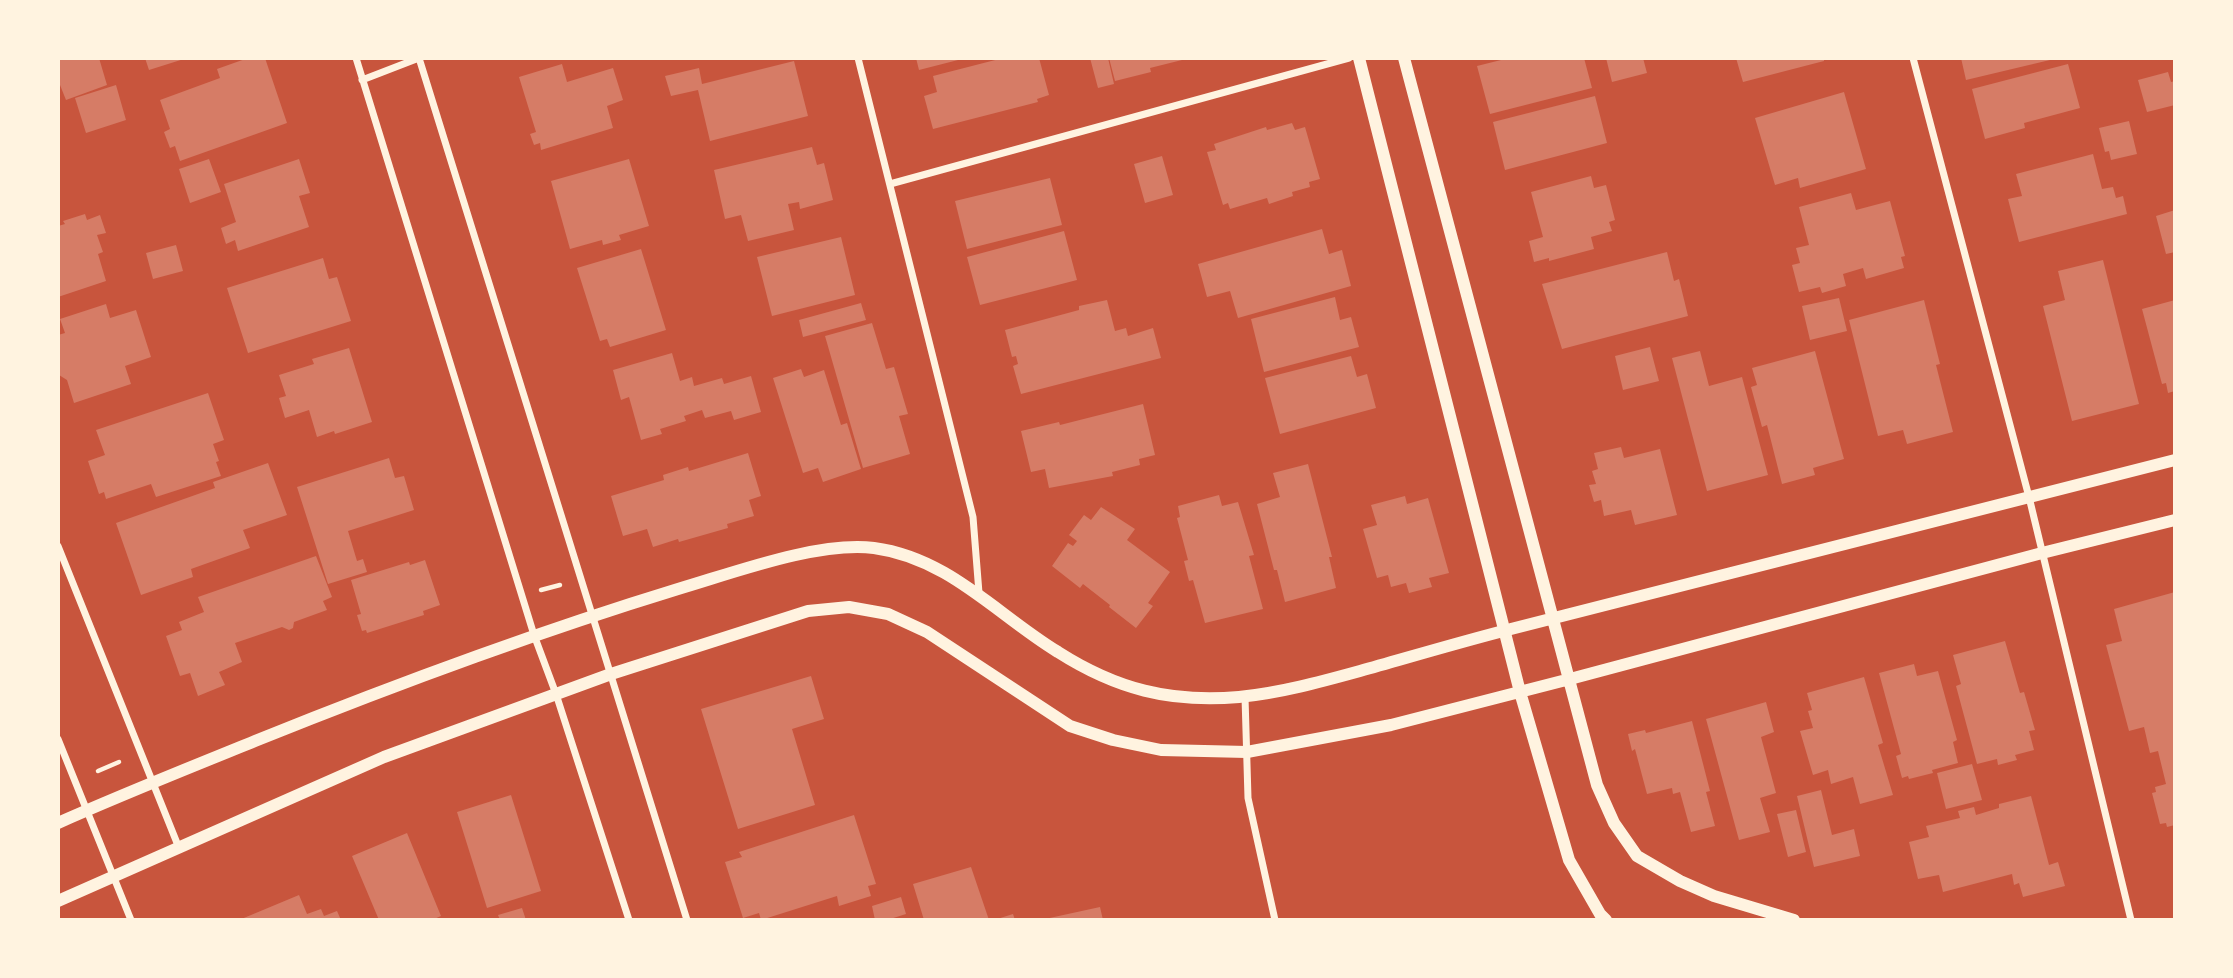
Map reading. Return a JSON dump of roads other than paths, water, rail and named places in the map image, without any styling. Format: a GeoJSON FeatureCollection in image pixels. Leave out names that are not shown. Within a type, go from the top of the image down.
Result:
{"type":"FeatureCollection","features":[{"type":"Feature","properties":{"kind":"street"},"geometry":{"type":"LineString","coordinates":[[356,58],[534,635],[556,694],[629,920]]}},
{"type":"Feature","properties":{"kind":"street"},"geometry":{"type":"LineString","coordinates":[[362,80],[419,58],[687,920]]}},
{"type":"Feature","properties":{"kind":"street"},"geometry":{"type":"LineString","coordinates":[[858,58],[973,517],[979,593]]}},
{"type":"Feature","properties":{"kind":"street"},"geometry":{"type":"LineString","coordinates":[[890,184],[1349,58]]}},
{"type":"Feature","properties":{"kind":"street"},"geometry":{"type":"LineString","coordinates":[[1359,58],[1520,692],[1569,860],[1601,918]]}},
{"type":"Feature","properties":{"kind":"street"},"geometry":{"type":"LineString","coordinates":[[1404,58],[1597,785],[1614,824],[1637,856],[1680,881],[1761,916],[1794,920]]}},
{"type":"Feature","properties":{"kind":"street"},"geometry":{"type":"LineString","coordinates":[[1913,58],[2029,497],[2131,920]]}},
{"type":"Feature","properties":{"kind":"street"},"geometry":{"type":"LineString","coordinates":[[58,823],[361,699],[534,635],[591,615],[737,572],[801,554],[844,546],[898,553],[934,566],[979,593],[1055,651],[1107,679],[1145,693],[1196,700],[1245,697],[1312,684],[1504,631],[2175,460]]}},
{"type":"Feature","properties":{"kind":"street"},"geometry":{"type":"LineString","coordinates":[[58,901],[384,757],[611,674],[808,611],[849,607],[888,614],[928,632],[1070,726],[1113,740],[1161,750],[1247,752],[1391,725],[2175,520]]}},
{"type":"Feature","properties":{"kind":"street"},"geometry":{"type":"LineString","coordinates":[[58,546],[180,848]]}},
{"type":"Feature","properties":{"kind":"street"},"geometry":{"type":"LineString","coordinates":[[1245,697],[1248,798],[1275,920]]}},
{"type":"Feature","properties":{"kind":"street"},"geometry":{"type":"LineString","coordinates":[[58,739],[131,920]]}}]}
